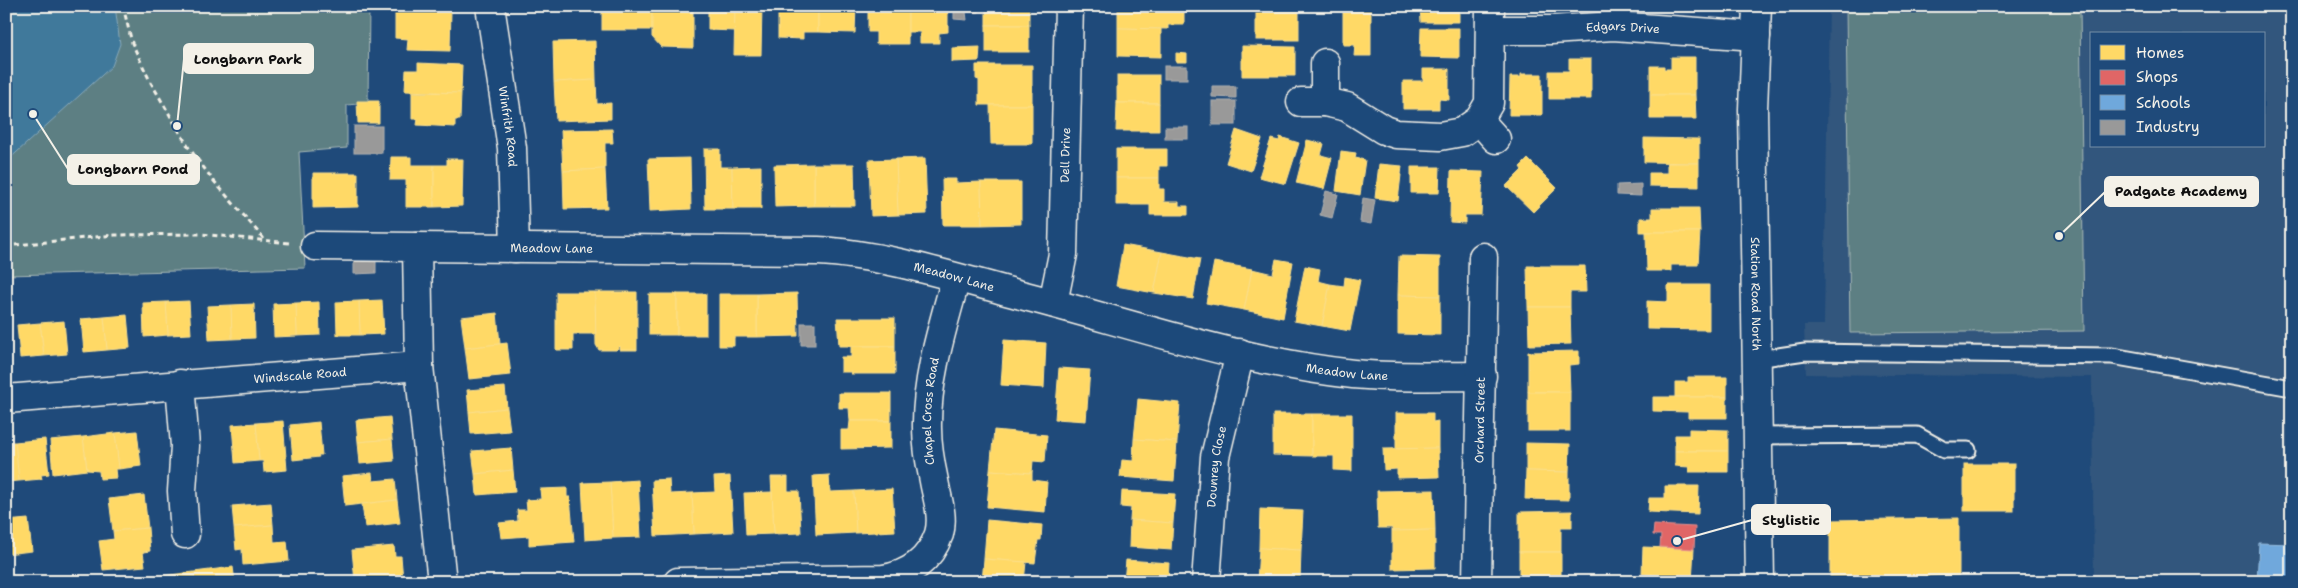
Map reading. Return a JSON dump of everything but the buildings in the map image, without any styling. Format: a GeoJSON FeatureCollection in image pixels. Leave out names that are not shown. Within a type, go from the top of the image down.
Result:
{"type":"FeatureCollection","features":[{"type":"Feature","properties":{"kind":"street","name":"Winfrith Road"},"geometry":{"type":"LineString","coordinates":[[490,6],[512,148],[515,248]]}},
{"type":"Feature","properties":{"kind":"street","name":"Dell Drive"},"geometry":{"type":"LineString","coordinates":[[1053,303],[1063,254],[1069,6]]}},
{"type":"Feature","properties":{"kind":"street","name":"Station Road North"},"geometry":{"type":"LineString","coordinates":[[1757,6],[1753,109],[1760,582]]}},
{"type":"Feature","properties":{"kind":"street","name":"Edgars Drive"},"geometry":{"type":"LineString","coordinates":[[1325,63],[1313,102],[1347,107],[1384,130],[1410,136],[1453,134],[1487,129],[1490,18],[1551,30],[1613,26],[1756,36]]}},
{"type":"Feature","properties":{"kind":"street","name":"Meadow Lane"},"geometry":{"type":"LineString","coordinates":[[315,246],[836,252],[874,258],[1240,352],[1325,370],[1386,376],[1482,376]]}},
{"type":"Feature","properties":{"kind":"street"},"geometry":{"type":"LineString","coordinates":[[417,247],[419,366],[442,582]]}},
{"type":"Feature","properties":{"kind":"street","name":"Orchard Street"},"geometry":{"type":"LineString","coordinates":[[1477,582],[1483,257]]}},
{"type":"Feature","properties":{"kind":"street","name":"Chapel Cross Road"},"geometry":{"type":"LineString","coordinates":[[678,582],[883,579],[910,572],[920,564],[935,543],[939,532],[940,506],[931,467],[927,426],[934,365],[956,278]]}},
{"type":"Feature","properties":{"kind":"street","name":"Dounrey Close"},"geometry":{"type":"LineString","coordinates":[[1206,582],[1215,457],[1240,352]]}},
{"type":"Feature","properties":{"kind":"street","name":"Windscale Road"},"geometry":{"type":"LineString","coordinates":[[6,399],[419,366]]}},
{"type":"Feature","properties":{"kind":"street"},"geometry":{"type":"LineString","coordinates":[[180,384],[184,446],[182,491],[185,533]]}},
{"type":"Feature","properties":{"kind":"lane"},"geometry":{"type":"LineString","coordinates":[[1757,359],[1805,352],[2112,356],[2292,388]]}},
{"type":"Feature","properties":{"kind":"lane"},"geometry":{"type":"LineString","coordinates":[[1758,436],[1916,435],[1944,450],[1968,450]]}},
{"type":"Feature","properties":{"kind":"path"},"geometry":{"type":"LineString","coordinates":[[123,6],[132,43],[150,81],[189,148],[213,180],[265,240]]}},
{"type":"Feature","properties":{"kind":"path"},"geometry":{"type":"LineString","coordinates":[[6,246],[115,235],[201,234],[315,246]]}},
{"type":"Feature","properties":{"kind":"shaded area"},"geometry":{"type":"Polygon","coordinates":[[[6,6],[115,6],[120,44],[112,66],[6,162],[6,6]]]}},
{"type":"Feature","properties":{"kind":"shaded area"},"geometry":{"type":"Polygon","coordinates":[[[1829,6],[2292,6],[2292,582],[2094,582],[2092,377],[1806,374],[1804,325],[1824,325],[1829,6]]]}},
{"type":"Feature","properties":{"kind":"green space"},"geometry":{"type":"Polygon","coordinates":[[[6,6],[369,6],[368,103],[347,105],[347,148],[299,152],[305,268],[6,275],[6,6]]]}},
{"type":"Feature","properties":{"kind":"green space"},"geometry":{"type":"Polygon","coordinates":[[[1846,6],[2080,6],[2084,331],[1850,333],[1846,6]]]}},
{"type":"Feature","properties":{"kind":"place","name":"Longbarn Pond"},"geometry":{"type":"Point","coordinates":[33,114]}},
{"type":"Feature","properties":{"kind":"place","name":"Longbarn Park"},"geometry":{"type":"Point","coordinates":[177,126]}},
{"type":"Feature","properties":{"kind":"place","name":"Padgate Academy"},"geometry":{"type":"Point","coordinates":[2059,236]}},
{"type":"Feature","properties":{"kind":"place","name":"Stylistic"},"geometry":{"type":"Point","coordinates":[1677,541]}}]}
